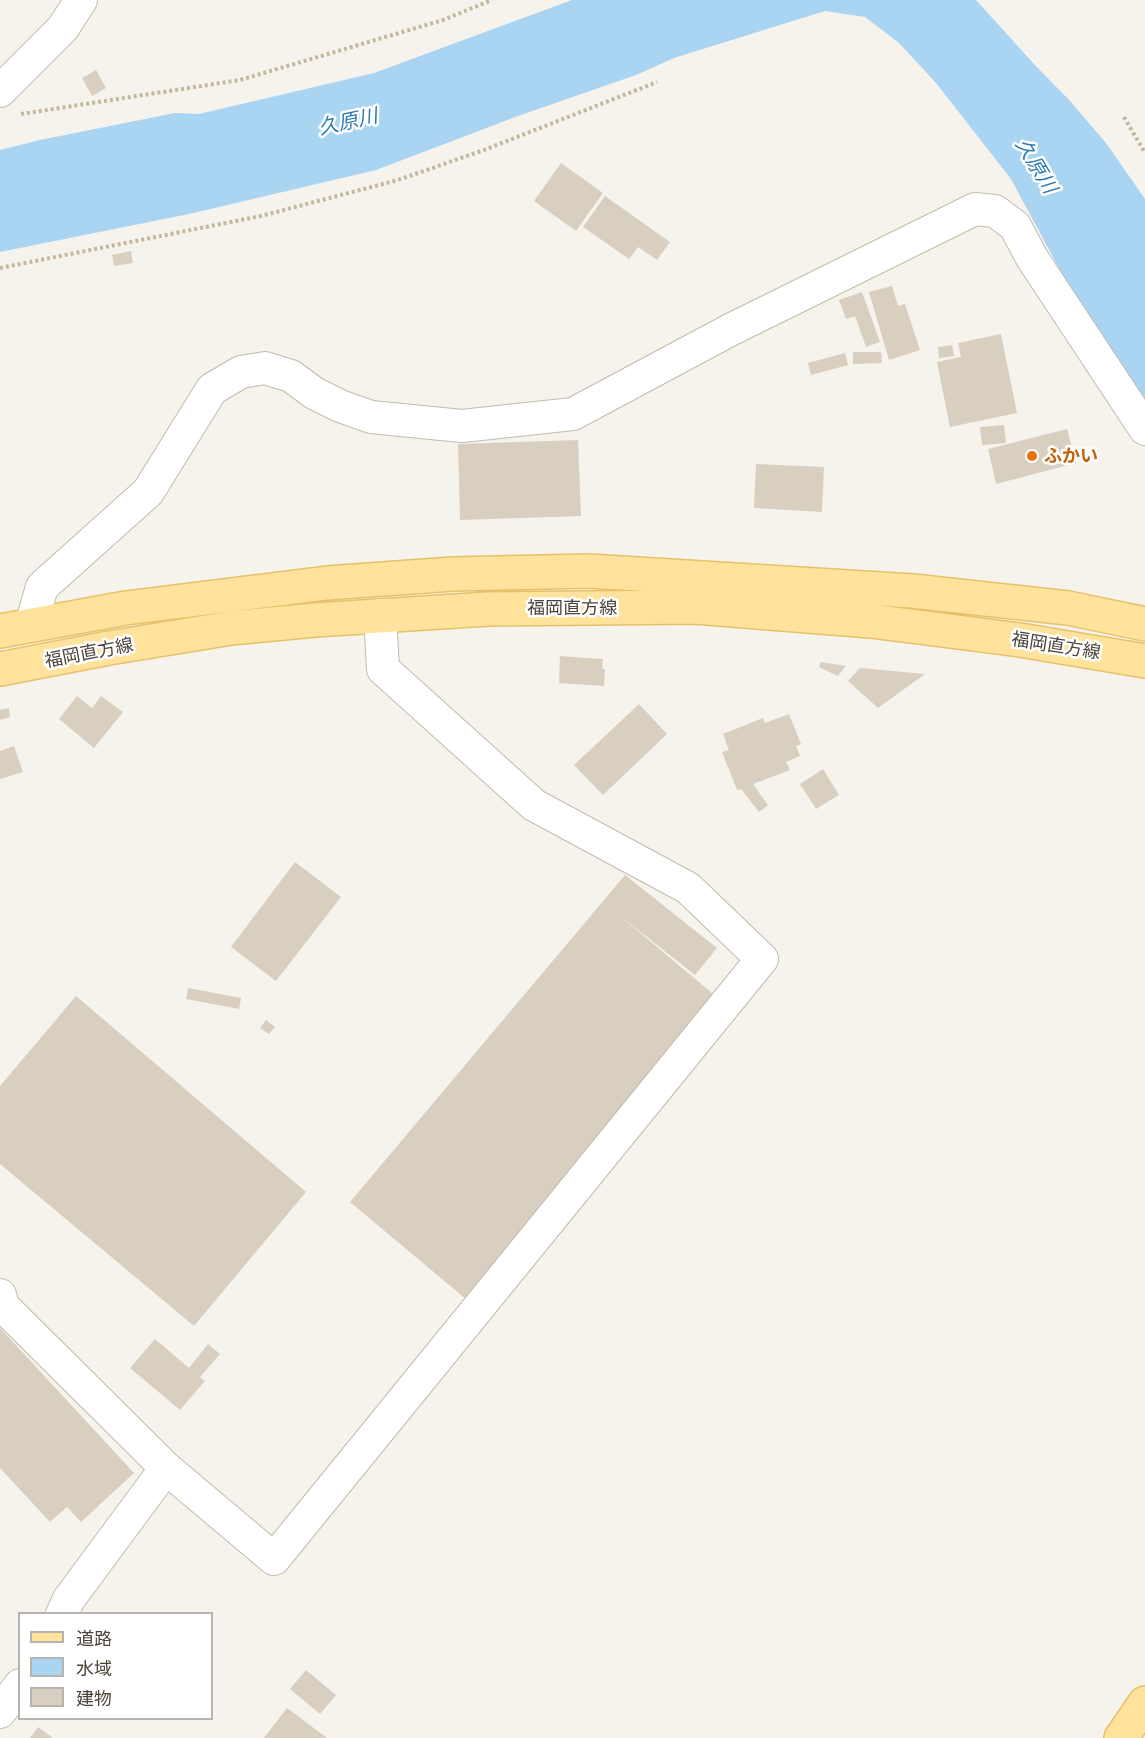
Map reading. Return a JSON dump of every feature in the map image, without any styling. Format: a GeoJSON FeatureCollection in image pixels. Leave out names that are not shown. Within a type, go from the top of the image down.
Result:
{"type":"FeatureCollection","features":[{"type":"Feature","properties":{"kind":"main road","name":"福岡直方線"},"geometry":{"type":"LineString","coordinates":[[15,628],[136,606],[327,583],[453,574],[589,571],[913,591],[1068,608],[1145,624]]}},
{"type":"Feature","properties":{"kind":"main road","name":"福岡直方線"},"geometry":{"type":"LineString","coordinates":[[0,669],[231,628],[380,615],[488,609],[694,607],[871,621],[1020,640],[1145,661]]}},
{"type":"Feature","properties":{"kind":"main road"},"geometry":{"type":"LineString","coordinates":[[1121,1738],[1145,1703]]}},
{"type":"Feature","properties":{"kind":"street"},"geometry":{"type":"LineString","coordinates":[[9,103],[81,0]]}},
{"type":"Feature","properties":{"kind":"street"},"geometry":{"type":"LineString","coordinates":[[15,628],[42,587],[148,492],[212,389],[241,372],[266,368],[291,376],[322,398],[370,417],[462,426],[573,414],[730,330],[975,209],[995,211],[1016,226],[1032,258],[1145,429]]}},
{"type":"Feature","properties":{"kind":"street"},"geometry":{"type":"LineString","coordinates":[[0,1295],[3,1305],[166,1468],[274,1559],[762,959],[688,888],[534,805],[382,669],[380,615]]}},
{"type":"Feature","properties":{"kind":"street"},"geometry":{"type":"LineString","coordinates":[[63,1612],[69,1599],[166,1468]]}},
{"type":"Feature","properties":{"kind":"street"},"geometry":{"type":"LineString","coordinates":[[0,1712],[18,1688]]}},
{"type":"Feature","properties":{"kind":"path"},"geometry":{"type":"LineString","coordinates":[[9,103],[240,80],[443,20],[492,0]]}},
{"type":"Feature","properties":{"kind":"path"},"geometry":{"type":"LineString","coordinates":[[0,268],[261,216],[398,180],[484,150],[657,82]]}},
{"type":"Feature","properties":{"kind":"path"},"geometry":{"type":"LineString","coordinates":[[1124,117],[1145,153]]}},
{"type":"Feature","properties":{"kind":"water","name":"久原川"},"geometry":{"type":"Polygon","coordinates":[[[572,0],[976,0],[1106,143],[1145,199],[1145,399],[1062,274],[1011,179],[936,83],[899,43],[865,17],[825,11],[674,58],[636,75],[518,116],[376,170],[189,214],[0,252],[0,150],[175,113],[199,114],[374,73],[572,0]]]}},
{"type":"Feature","properties":{"kind":"building"},"geometry":{"type":"Polygon","coordinates":[[[96,70],[106,88],[92,96],[82,78],[96,70]]]}},
{"type":"Feature","properties":{"kind":"building"},"geometry":{"type":"Polygon","coordinates":[[[561,163],[603,193],[576,231],[534,201],[561,163]]]}},
{"type":"Feature","properties":{"kind":"building"},"geometry":{"type":"Polygon","coordinates":[[[605,196],[670,242],[657,260],[638,247],[629,259],[583,227],[605,196]]]}},
{"type":"Feature","properties":{"kind":"building"},"geometry":{"type":"Polygon","coordinates":[[[131,251],[133,263],[114,266],[112,255],[131,251]]]}},
{"type":"Feature","properties":{"kind":"building"},"geometry":{"type":"Polygon","coordinates":[[[892,286],[898,306],[905,304],[920,350],[889,360],[869,292],[892,286]]]}},
{"type":"Feature","properties":{"kind":"building"},"geometry":{"type":"Polygon","coordinates":[[[862,292],[880,342],[866,347],[855,316],[846,319],[839,300],[862,292]]]}},
{"type":"Feature","properties":{"kind":"building"},"geometry":{"type":"Polygon","coordinates":[[[1001,334],[1017,413],[950,427],[937,362],[961,357],[958,343],[1001,334]]]}},
{"type":"Feature","properties":{"kind":"building"},"geometry":{"type":"Polygon","coordinates":[[[952,345],[954,356],[939,358],[938,347],[952,345]]]}},
{"type":"Feature","properties":{"kind":"building"},"geometry":{"type":"Polygon","coordinates":[[[853,352],[881,352],[882,363],[853,364],[853,352]]]}},
{"type":"Feature","properties":{"kind":"building"},"geometry":{"type":"Polygon","coordinates":[[[845,353],[848,365],[811,375],[808,363],[845,353]]]}},
{"type":"Feature","properties":{"kind":"building"},"geometry":{"type":"Polygon","coordinates":[[[1004,425],[1006,443],[982,445],[980,427],[1004,425]]]}},
{"type":"Feature","properties":{"kind":"building","name":"ふかい"},"geometry":{"type":"Polygon","coordinates":[[[1067,429],[1076,463],[996,484],[988,449],[1067,429]]]}},
{"type":"Feature","properties":{"kind":"building"},"geometry":{"type":"Polygon","coordinates":[[[578,440],[581,516],[460,520],[458,444],[578,440]]]}},
{"type":"Feature","properties":{"kind":"building"},"geometry":{"type":"Polygon","coordinates":[[[756,464],[824,467],[822,512],[754,508],[756,464]]]}},
{"type":"Feature","properties":{"kind":"building"},"geometry":{"type":"Polygon","coordinates":[[[560,656],[603,659],[604,686],[559,683],[560,656]]]}},
{"type":"Feature","properties":{"kind":"building"},"geometry":{"type":"Polygon","coordinates":[[[821,662],[846,666],[838,676],[819,667],[821,662]]]}},
{"type":"Feature","properties":{"kind":"building"},"geometry":{"type":"Polygon","coordinates":[[[860,668],[925,674],[878,708],[848,681],[860,668]]]}},
{"type":"Feature","properties":{"kind":"building"},"geometry":{"type":"Polygon","coordinates":[[[77,696],[92,708],[101,696],[123,712],[94,748],[59,719],[77,696]]]}},
{"type":"Feature","properties":{"kind":"building"},"geometry":{"type":"Polygon","coordinates":[[[639,704],[667,734],[603,795],[574,765],[639,704]]]}},
{"type":"Feature","properties":{"kind":"building"},"geometry":{"type":"Polygon","coordinates":[[[9,708],[10,717],[0,720],[0,710],[9,708]]]}},
{"type":"Feature","properties":{"kind":"building"},"geometry":{"type":"Polygon","coordinates":[[[789,714],[801,744],[796,746],[800,756],[786,762],[790,770],[753,784],[768,805],[759,812],[741,789],[737,790],[722,752],[729,750],[723,734],[763,718],[765,723],[789,714]]]}},
{"type":"Feature","properties":{"kind":"building"},"geometry":{"type":"Polygon","coordinates":[[[14,746],[23,772],[0,779],[0,751],[14,746]]]}},
{"type":"Feature","properties":{"kind":"building"},"geometry":{"type":"Polygon","coordinates":[[[823,769],[839,795],[816,809],[800,784],[823,769]]]}},
{"type":"Feature","properties":{"kind":"building"},"geometry":{"type":"Polygon","coordinates":[[[295,862],[341,897],[276,981],[231,947],[295,862]]]}},
{"type":"Feature","properties":{"kind":"building"},"geometry":{"type":"Polygon","coordinates":[[[625,875],[717,948],[695,975],[619,915],[719,999],[467,1300],[350,1202],[625,875]]]}},
{"type":"Feature","properties":{"kind":"building"},"geometry":{"type":"Polygon","coordinates":[[[188,988],[241,998],[239,1009],[186,999],[188,988]]]}},
{"type":"Feature","properties":{"kind":"building"},"geometry":{"type":"Polygon","coordinates":[[[76,996],[306,1192],[194,1326],[0,1164],[0,1086],[76,996]]]}},
{"type":"Feature","properties":{"kind":"building"},"geometry":{"type":"Polygon","coordinates":[[[266,1020],[275,1027],[269,1034],[260,1028],[266,1020]]]}},
{"type":"Feature","properties":{"kind":"building"},"geometry":{"type":"Polygon","coordinates":[[[0,1328],[134,1473],[81,1522],[67,1507],[50,1522],[0,1468],[0,1328]]]}},
{"type":"Feature","properties":{"kind":"building"},"geometry":{"type":"Polygon","coordinates":[[[155,1339],[189,1368],[208,1344],[220,1354],[200,1377],[205,1381],[180,1410],[130,1368],[155,1339]]]}},
{"type":"Feature","properties":{"kind":"building"},"geometry":{"type":"Polygon","coordinates":[[[306,1670],[336,1695],[320,1714],[290,1689],[306,1670]]]}},
{"type":"Feature","properties":{"kind":"building"},"geometry":{"type":"Polygon","coordinates":[[[287,1708],[327,1738],[264,1738],[287,1708]]]}},
{"type":"Feature","properties":{"kind":"building"},"geometry":{"type":"Polygon","coordinates":[[[38,1727],[53,1738],[30,1738],[38,1727]]]}},
{"type":"Feature","properties":{"kind":"place","name":"ふかい"},"geometry":{"type":"Point","coordinates":[1032,456]}}]}
